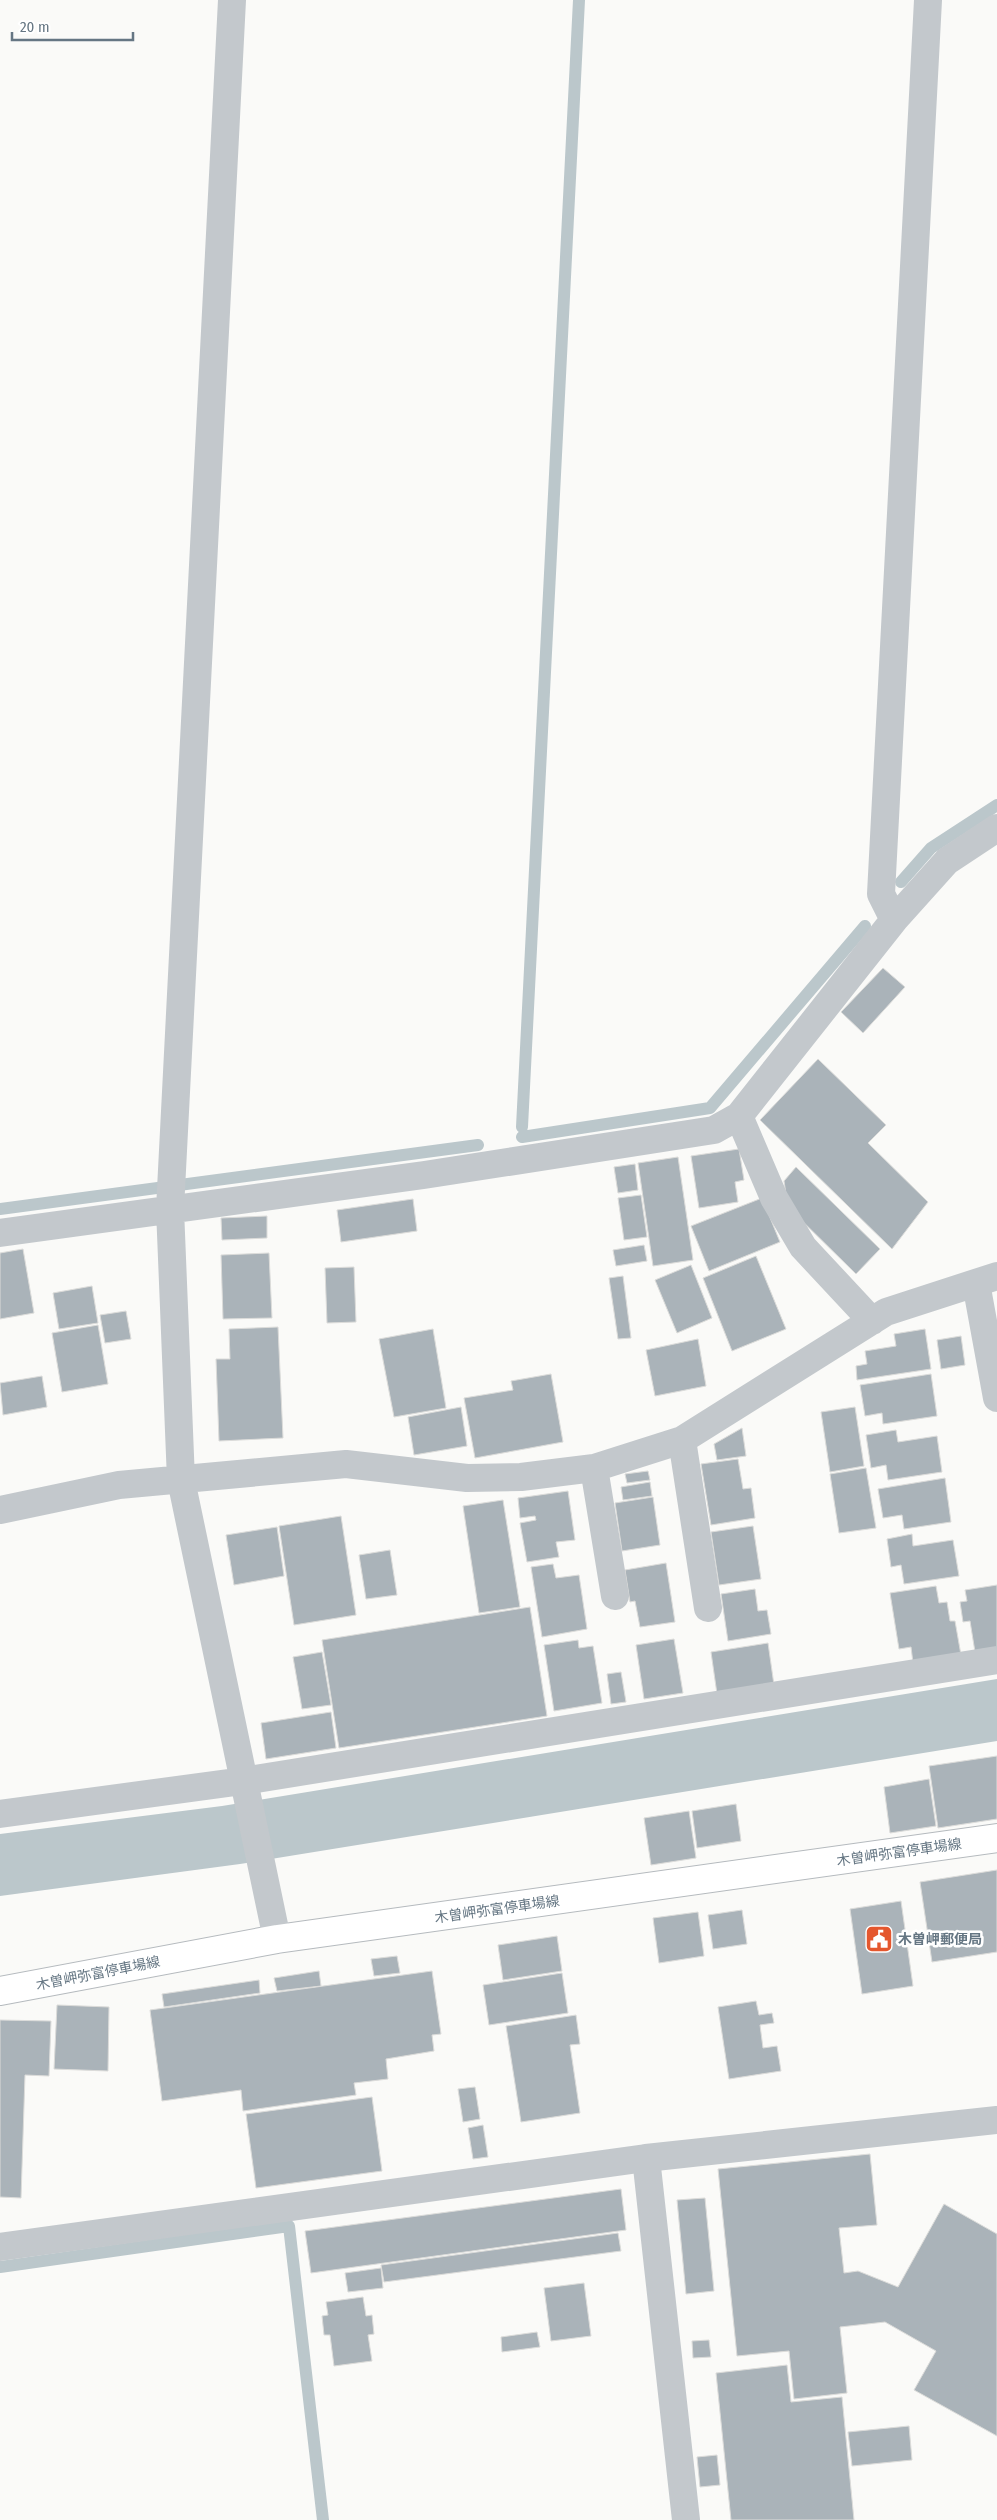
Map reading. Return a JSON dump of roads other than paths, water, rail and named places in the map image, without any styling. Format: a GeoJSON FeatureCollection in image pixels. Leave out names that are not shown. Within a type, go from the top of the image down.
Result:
{"type":"FeatureCollection","features":[{"type":"Feature","properties":{"kind":"main road","name":"木曽岬弥富停車場線"},"geometry":{"type":"LineString","coordinates":[[0,1992],[278,1939],[997,1838]]}},
{"type":"Feature","properties":{"kind":"street"},"geometry":{"type":"LineString","coordinates":[[232,0],[170,1204],[181,1480],[278,1939]]}},
{"type":"Feature","properties":{"kind":"street"},"geometry":{"type":"LineString","coordinates":[[894,920],[881,894],[928,0]]}},
{"type":"Feature","properties":{"kind":"street"},"geometry":{"type":"LineString","coordinates":[[0,1233],[170,1204],[424,1176],[714,1130],[739,1116],[894,920],[947,861],[997,828]]}},
{"type":"Feature","properties":{"kind":"street"},"geometry":{"type":"LineString","coordinates":[[739,1116],[774,1198],[803,1247],[872,1321]]}},
{"type":"Feature","properties":{"kind":"street"},"geometry":{"type":"LineString","coordinates":[[0,1510],[118,1485],[346,1464],[467,1478],[521,1477],[594,1468],[682,1440],[886,1312],[987,1280],[997,1398]]}},
{"type":"Feature","properties":{"kind":"street"},"geometry":{"type":"LineString","coordinates":[[682,1440],[708,1608]]}},
{"type":"Feature","properties":{"kind":"street"},"geometry":{"type":"LineString","coordinates":[[594,1468],[615,1596]]}},
{"type":"Feature","properties":{"kind":"street"},"geometry":{"type":"LineString","coordinates":[[0,1814],[245,1787],[997,1660]]}},
{"type":"Feature","properties":{"kind":"street"},"geometry":{"type":"LineString","coordinates":[[0,2247],[646,2158],[997,2120]]}},
{"type":"Feature","properties":{"kind":"street"},"geometry":{"type":"LineString","coordinates":[[646,2158],[686,2520]]}},
{"type":"Feature","properties":{"kind":"waterway"},"geometry":{"type":"LineString","coordinates":[[522,1127],[579,0]]}},
{"type":"Feature","properties":{"kind":"waterway"},"geometry":{"type":"LineString","coordinates":[[901,882],[931,848],[997,805]]}},
{"type":"Feature","properties":{"kind":"waterway"},"geometry":{"type":"LineString","coordinates":[[522,1137],[710,1108],[865,926]]}},
{"type":"Feature","properties":{"kind":"waterway"},"geometry":{"type":"LineString","coordinates":[[0,1209],[478,1145]]}},
{"type":"Feature","properties":{"kind":"waterway"},"geometry":{"type":"LineString","coordinates":[[0,2267],[289,2226],[323,2520]]}},
{"type":"Feature","properties":{"kind":"place","name":"木曽岬郵便局"},"geometry":{"type":"Point","coordinates":[879,1939]}}]}
